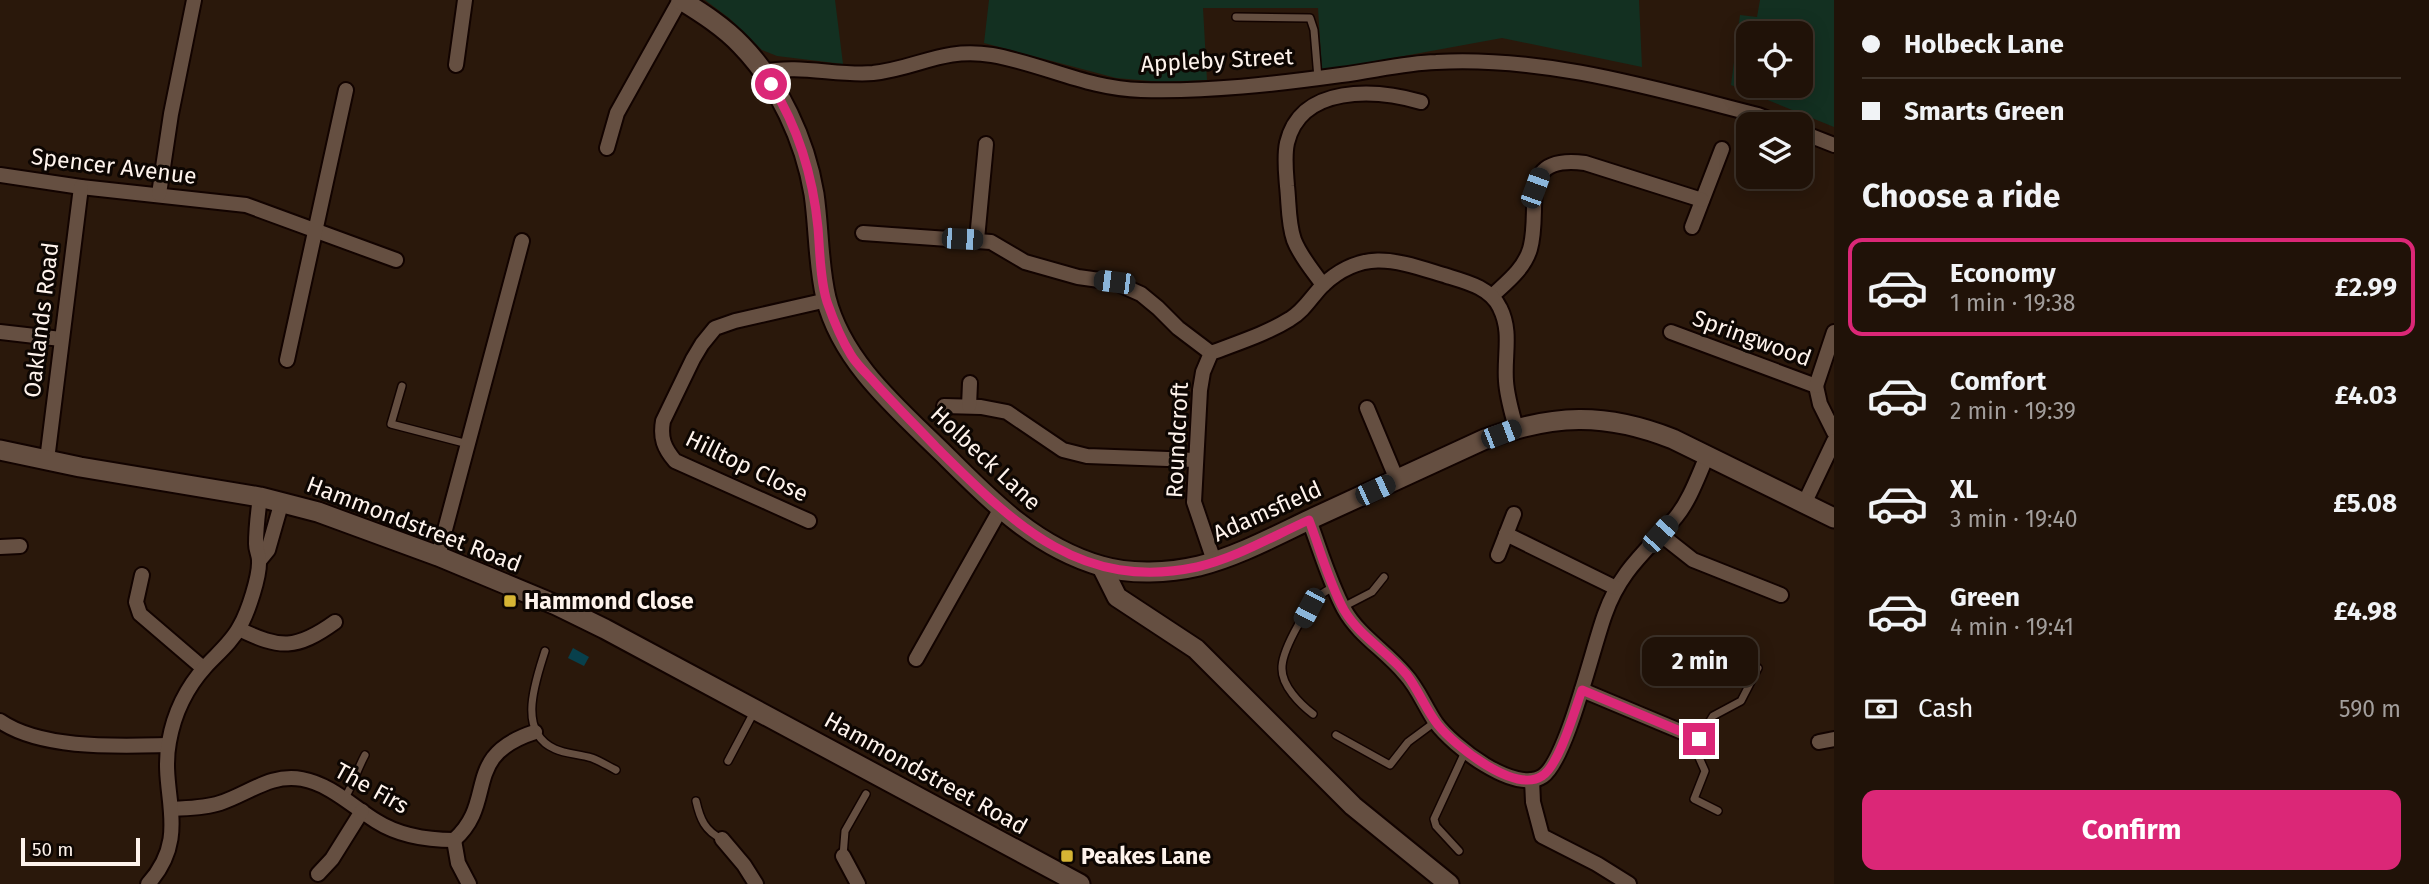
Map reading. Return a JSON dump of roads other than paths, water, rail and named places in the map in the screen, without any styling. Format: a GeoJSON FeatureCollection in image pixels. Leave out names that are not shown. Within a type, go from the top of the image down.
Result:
{"type":"FeatureCollection","features":[{"type":"Feature","properties":{"kind":"street"},"geometry":{"type":"LineString","coordinates":[[159,194],[171,114],[194,0]]}},
{"type":"Feature","properties":{"kind":"street"},"geometry":{"type":"LineString","coordinates":[[456,65],[465,0]]}},
{"type":"Feature","properties":{"kind":"street"},"geometry":{"type":"LineString","coordinates":[[607,148],[617,113],[680,0],[739,42],[763,72]]}},
{"type":"Feature","properties":{"kind":"street","name":"Appleby Street"},"geometry":{"type":"LineString","coordinates":[[763,72],[795,70],[875,73],[959,52],[1000,57],[1086,82],[1141,90],[1318,78],[1410,64],[1508,62],[1589,74],[1750,112]]}},
{"type":"Feature","properties":{"kind":"street","name":"Holbeck Lane"},"geometry":{"type":"LineString","coordinates":[[763,72],[790,118],[807,163],[815,202],[827,300],[852,357],[899,410],[1000,510],[1034,536],[1064,552],[1102,567]]}},
{"type":"Feature","properties":{"kind":"street"},"geometry":{"type":"LineString","coordinates":[[287,360],[346,90]]}},
{"type":"Feature","properties":{"kind":"street"},"geometry":{"type":"LineString","coordinates":[[1323,285],[1298,248],[1291,226],[1285,154],[1293,126],[1314,104],[1340,96],[1382,93],[1421,102]]}},
{"type":"Feature","properties":{"kind":"street"},"geometry":{"type":"LineString","coordinates":[[1813,137],[1834,145]]}},
{"type":"Feature","properties":{"kind":"street"},"geometry":{"type":"LineString","coordinates":[[977,239],[986,144]]}},
{"type":"Feature","properties":{"kind":"street"},"geometry":{"type":"LineString","coordinates":[[1692,227],[1722,149]]}},
{"type":"Feature","properties":{"kind":"street"},"geometry":{"type":"LineString","coordinates":[[1493,295],[1522,267],[1530,251],[1534,228],[1532,202],[1535,188],[1540,174],[1550,165],[1565,161],[1585,163],[1702,200]]}},
{"type":"Feature","properties":{"kind":"street","name":"Spencer Avenue"},"geometry":{"type":"LineString","coordinates":[[0,175],[254,208],[396,260]]}},
{"type":"Feature","properties":{"kind":"street","name":"Oaklands Road"},"geometry":{"type":"LineString","coordinates":[[47,460],[81,187]]}},
{"type":"Feature","properties":{"kind":"street"},"geometry":{"type":"LineString","coordinates":[[863,233],[977,239],[991,242],[1025,262],[1078,277],[1114,282],[1141,294],[1178,328],[1211,353],[1291,319],[1323,285],[1361,262],[1382,259],[1402,262],[1456,278],[1493,295],[1500,308],[1507,327],[1506,381],[1516,428]]}},
{"type":"Feature","properties":{"kind":"street"},"geometry":{"type":"LineString","coordinates":[[438,556],[522,240]]}},
{"type":"Feature","properties":{"kind":"street","name":"Hilltop Close"},"geometry":{"type":"LineString","coordinates":[[809,521],[675,461],[663,444],[661,431],[663,421],[693,359],[715,328],[827,300]]}},
{"type":"Feature","properties":{"kind":"street"},"geometry":{"type":"LineString","coordinates":[[0,332],[61,339]]}},
{"type":"Feature","properties":{"kind":"street","name":"Springwood"},"geometry":{"type":"LineString","coordinates":[[1671,332],[1816,386]]}},
{"type":"Feature","properties":{"kind":"street","name":"Springwood"},"geometry":{"type":"LineString","coordinates":[[1834,332],[1816,386],[1820,404],[1834,432]]}},
{"type":"Feature","properties":{"kind":"street","name":"Roundcroft"},"geometry":{"type":"LineString","coordinates":[[1211,353],[1203,372],[1200,390],[1194,502],[1214,561]]}},
{"type":"Feature","properties":{"kind":"street"},"geometry":{"type":"LineString","coordinates":[[969,406],[970,383]]}},
{"type":"Feature","properties":{"kind":"street"},"geometry":{"type":"LineString","coordinates":[[944,406],[969,406],[1007,412],[1063,450],[1087,456],[1195,460]]}},
{"type":"Feature","properties":{"kind":"street"},"geometry":{"type":"LineString","coordinates":[[1367,408],[1397,480]]}},
{"type":"Feature","properties":{"kind":"street","name":"Adamsfield"},"geometry":{"type":"LineString","coordinates":[[1102,567],[1130,572],[1172,570],[1214,561],[1516,428],[1566,419],[1615,421],[1647,429],[1834,518]]}},
{"type":"Feature","properties":{"kind":"street"},"geometry":{"type":"LineString","coordinates":[[1804,504],[1834,441]]}},
{"type":"Feature","properties":{"kind":"street","name":"Hammondstreet Road"},"geometry":{"type":"LineString","coordinates":[[0,450],[282,502],[318,512],[438,556],[556,605],[756,708],[1080,884]]}},
{"type":"Feature","properties":{"kind":"street"},"geometry":{"type":"LineString","coordinates":[[1309,520],[1343,607],[1364,636],[1406,674],[1435,722],[1465,752],[1513,779],[1532,780],[1547,772],[1558,754],[1616,588],[1642,552],[1678,514],[1707,456]]}},
{"type":"Feature","properties":{"kind":"street"},"geometry":{"type":"LineString","coordinates":[[148,884],[161,865],[170,844],[173,809],[168,745],[178,707],[192,681],[239,629],[251,600],[259,561],[256,547],[260,497]]}},
{"type":"Feature","properties":{"kind":"street"},"geometry":{"type":"LineString","coordinates":[[259,561],[268,550],[282,502]]}},
{"type":"Feature","properties":{"kind":"street"},"geometry":{"type":"LineString","coordinates":[[916,659],[1000,510]]}},
{"type":"Feature","properties":{"kind":"street"},"geometry":{"type":"LineString","coordinates":[[1498,555],[1514,514]]}},
{"type":"Feature","properties":{"kind":"street"},"geometry":{"type":"LineString","coordinates":[[1506,534],[1616,588]]}},
{"type":"Feature","properties":{"kind":"street"},"geometry":{"type":"LineString","coordinates":[[1660,534],[1693,560],[1781,595]]}},
{"type":"Feature","properties":{"kind":"street"},"geometry":{"type":"LineString","coordinates":[[0,547],[20,546]]}},
{"type":"Feature","properties":{"kind":"street"},"geometry":{"type":"LineString","coordinates":[[1102,567],[1117,597],[1196,649],[1353,806],[1449,884]]}},
{"type":"Feature","properties":{"kind":"street"},"geometry":{"type":"LineString","coordinates":[[142,575],[136,602],[140,614],[204,668]]}},
{"type":"Feature","properties":{"kind":"street"},"geometry":{"type":"LineString","coordinates":[[239,629],[267,643],[287,645],[310,637],[335,622]]}},
{"type":"Feature","properties":{"kind":"street"},"geometry":{"type":"LineString","coordinates":[[1582,690],[1699,739]]}},
{"type":"Feature","properties":{"kind":"street"},"geometry":{"type":"LineString","coordinates":[[0,721],[20,731],[64,741],[103,746],[168,745]]}},
{"type":"Feature","properties":{"kind":"street"},"geometry":{"type":"LineString","coordinates":[[469,884],[458,863],[454,840],[462,833],[472,816],[483,776],[491,760],[508,743],[535,732]]}},
{"type":"Feature","properties":{"kind":"street","name":"The Firs"},"geometry":{"type":"LineString","coordinates":[[173,809],[209,806],[281,778],[310,781],[393,829],[424,837],[454,840]]}},
{"type":"Feature","properties":{"kind":"street"},"geometry":{"type":"LineString","coordinates":[[1532,780],[1533,802],[1542,836],[1629,884]]}},
{"type":"Feature","properties":{"kind":"street"},"geometry":{"type":"LineString","coordinates":[[318,874],[332,859],[362,811]]}},
{"type":"Feature","properties":{"kind":"street"},"geometry":{"type":"LineString","coordinates":[[722,839],[756,884]]}},
{"type":"Feature","properties":{"kind":"street"},"geometry":{"type":"LineString","coordinates":[[843,856],[858,884]]}},
{"type":"Feature","properties":{"kind":"lane"},"geometry":{"type":"LineString","coordinates":[[1236,17],[1310,18],[1314,30],[1318,78]]}},
{"type":"Feature","properties":{"kind":"lane"},"geometry":{"type":"LineString","coordinates":[[402,386],[391,424],[468,444]]}},
{"type":"Feature","properties":{"kind":"lane"},"geometry":{"type":"LineString","coordinates":[[1343,607],[1372,592],[1384,577]]}},
{"type":"Feature","properties":{"kind":"lane"},"geometry":{"type":"LineString","coordinates":[[1313,714],[1293,695],[1282,669],[1286,649],[1309,608],[1323,593],[1335,586]]}},
{"type":"Feature","properties":{"kind":"lane"},"geometry":{"type":"LineString","coordinates":[[545,651],[532,697],[535,732],[552,748],[595,759],[616,770]]}},
{"type":"Feature","properties":{"kind":"lane"},"geometry":{"type":"LineString","coordinates":[[1718,811],[1694,799],[1704,771],[1697,753],[1699,739],[1713,716],[1741,701],[1758,668]]}},
{"type":"Feature","properties":{"kind":"lane"},"geometry":{"type":"LineString","coordinates":[[728,761],[756,708]]}},
{"type":"Feature","properties":{"kind":"lane"},"geometry":{"type":"LineString","coordinates":[[1336,735],[1390,765],[1408,742],[1435,722]]}},
{"type":"Feature","properties":{"kind":"lane"},"geometry":{"type":"LineString","coordinates":[[1459,851],[1436,826],[1434,819],[1465,752]]}},
{"type":"Feature","properties":{"kind":"lane"},"geometry":{"type":"LineString","coordinates":[[344,799],[355,782],[365,755]]}},
{"type":"Feature","properties":{"kind":"lane"},"geometry":{"type":"LineString","coordinates":[[843,856],[845,831],[866,794]]}},
{"type":"Feature","properties":{"kind":"lane"},"geometry":{"type":"LineString","coordinates":[[696,801],[702,822],[713,835],[722,839]]}},
{"type":"Feature","properties":{"kind":"water"},"geometry":{"type":"Polygon","coordinates":[[[573,648],[589,657],[584,666],[568,658],[573,648]]]}},
{"type":"Feature","properties":{"kind":"place","name":"Hammond Close"},"geometry":{"type":"Point","coordinates":[510,601]}},
{"type":"Feature","properties":{"kind":"place","name":"Peakes Lane"},"geometry":{"type":"Point","coordinates":[1067,856]}}]}
